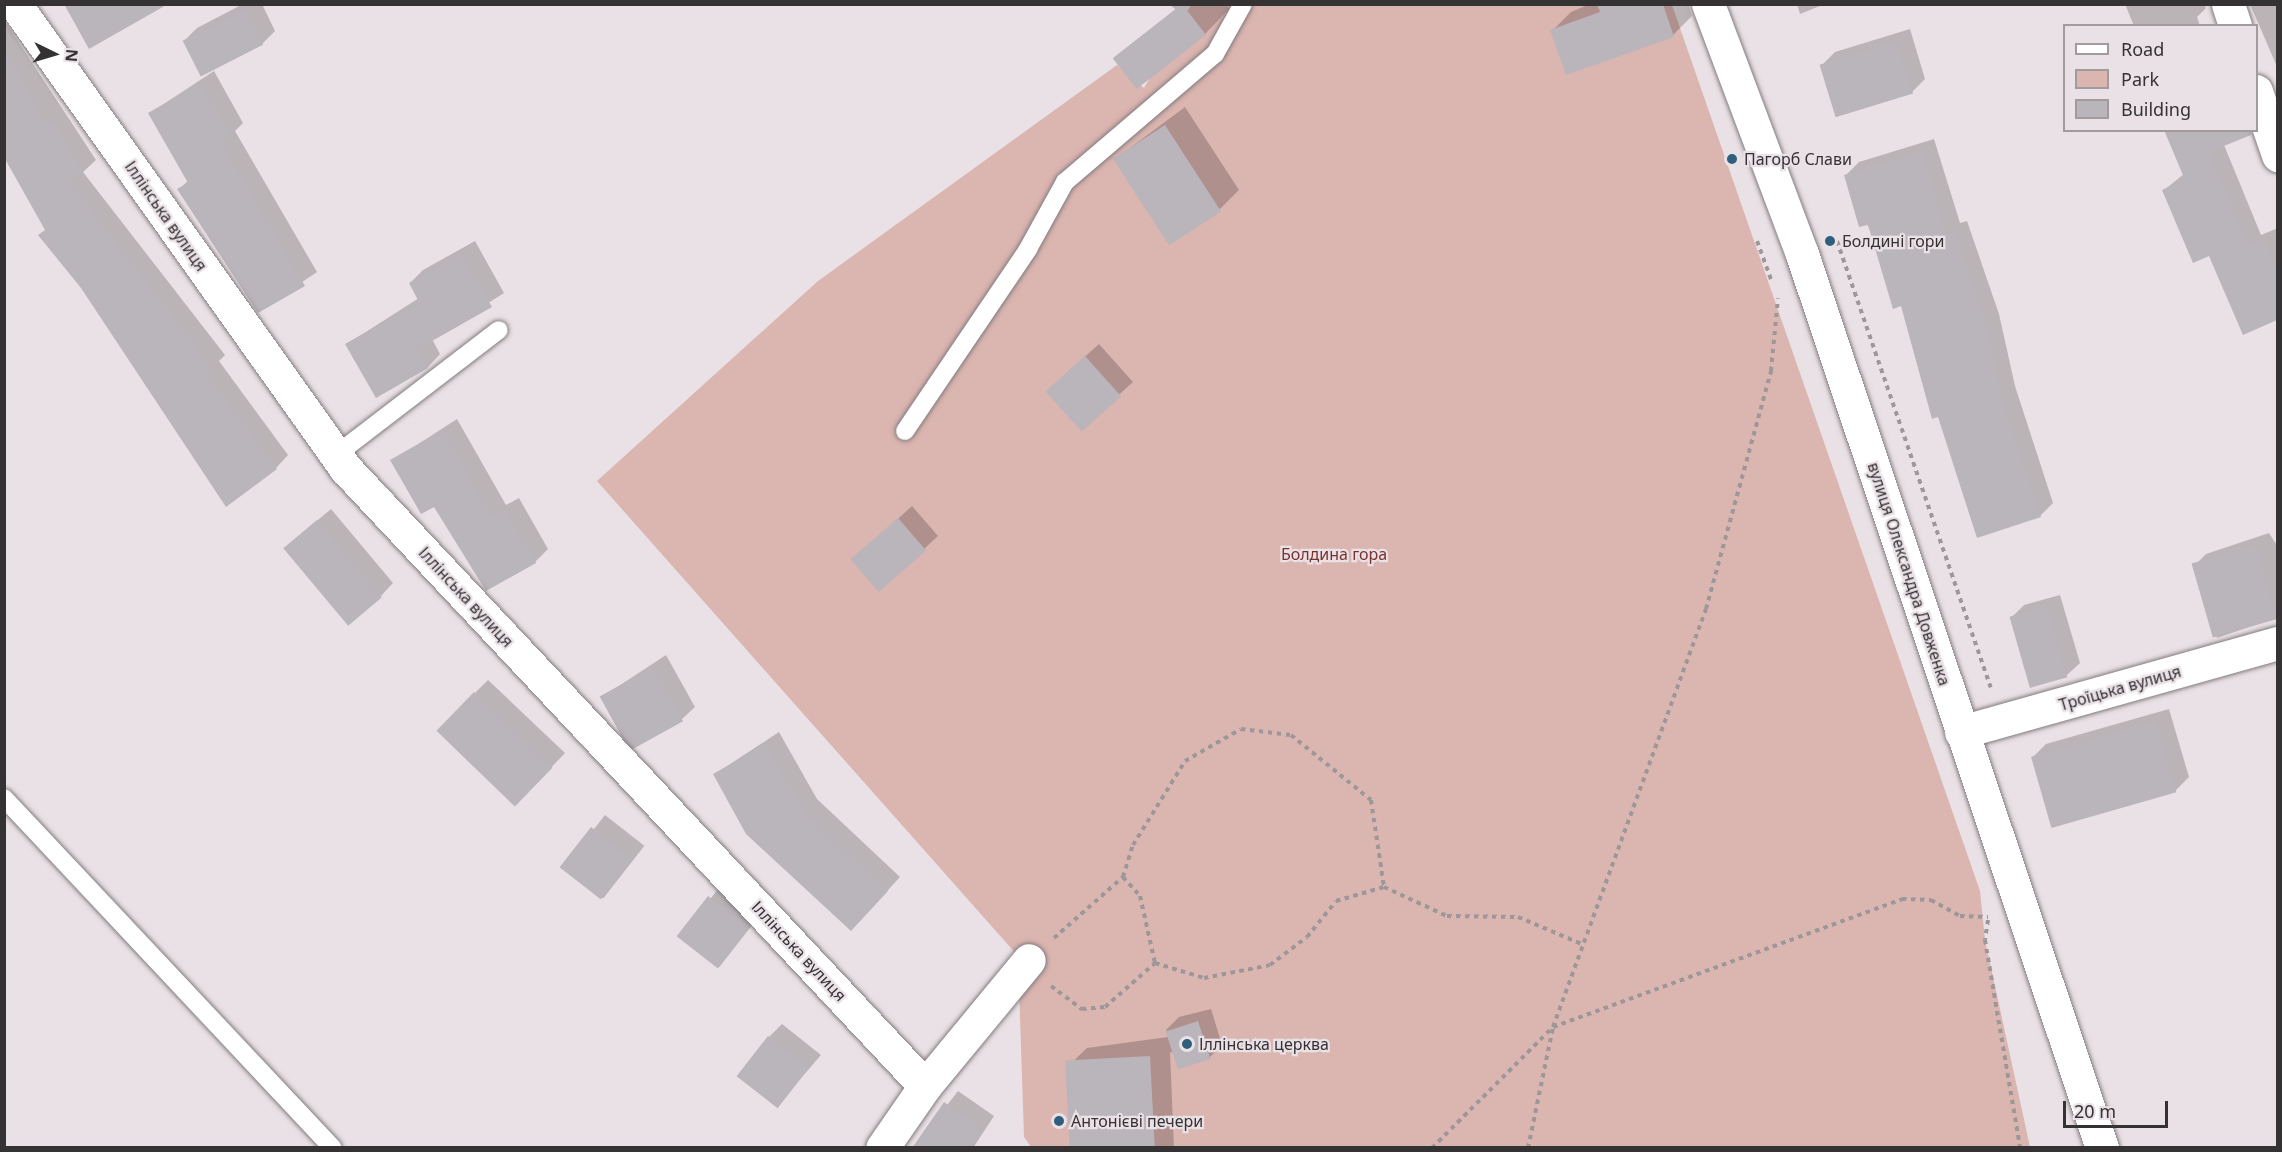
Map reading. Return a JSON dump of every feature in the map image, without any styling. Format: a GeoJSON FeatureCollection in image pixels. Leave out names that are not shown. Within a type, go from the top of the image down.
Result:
{"type":"FeatureCollection","features":[{"type":"Feature","properties":{"kind":"street","name":"Іллінська вулиця"},"geometry":{"type":"LineString","coordinates":[[15,4],[336,455],[925,1086]]}},
{"type":"Feature","properties":{"kind":"street","name":"вулиця Олександра Довженка"},"geometry":{"type":"LineString","coordinates":[[1708,4],[1802,254],[2102,1148]]}},
{"type":"Feature","properties":{"kind":"street"},"geometry":{"type":"LineString","coordinates":[[2228,4],[2234,24]]}},
{"type":"Feature","properties":{"kind":"street"},"geometry":{"type":"LineString","coordinates":[[2258,98],[2277,155]]}},
{"type":"Feature","properties":{"kind":"street","name":"Троїцька вулиця"},"geometry":{"type":"LineString","coordinates":[[1961,732],[2277,643]]}},
{"type":"Feature","properties":{"kind":"street"},"geometry":{"type":"LineString","coordinates":[[882,1148],[925,1086],[1029,960]]}},
{"type":"Feature","properties":{"kind":"lane"},"geometry":{"type":"LineString","coordinates":[[905,431],[1028,249],[1065,182],[1215,54],[1243,4]]}},
{"type":"Feature","properties":{"kind":"lane"},"geometry":{"type":"LineString","coordinates":[[336,455],[499,330]]}},
{"type":"Feature","properties":{"kind":"lane"},"geometry":{"type":"LineString","coordinates":[[4,798],[333,1148]]}},
{"type":"Feature","properties":{"kind":"path"},"geometry":{"type":"LineString","coordinates":[[1832,228],[2003,721]]}},
{"type":"Feature","properties":{"kind":"path"},"geometry":{"type":"LineString","coordinates":[[1528,1148],[1553,1028],[1706,609],[1771,371],[1778,298]]}},
{"type":"Feature","properties":{"kind":"path"},"geometry":{"type":"LineString","coordinates":[[1029,960],[1123,877],[1133,845],[1185,761],[1241,729],[1291,735],[1371,800],[1384,887]]}},
{"type":"Feature","properties":{"kind":"path"},"geometry":{"type":"LineString","coordinates":[[1123,877],[1140,896],[1155,963]]}},
{"type":"Feature","properties":{"kind":"path"},"geometry":{"type":"LineString","coordinates":[[1155,963],[1204,978],[1270,965],[1307,937],[1336,901],[1384,887],[1447,916],[1518,916],[1584,945]]}},
{"type":"Feature","properties":{"kind":"path"},"geometry":{"type":"LineString","coordinates":[[1432,1148],[1553,1028],[1902,899],[1931,900],[1960,916],[1989,916],[1985,940],[2020,1148]]}},
{"type":"Feature","properties":{"kind":"path"},"geometry":{"type":"LineString","coordinates":[[1082,1009],[1105,1007],[1155,963]]}},
{"type":"Feature","properties":{"kind":"green space","name":"Болдина гора"},"geometry":{"type":"Polygon","coordinates":[[[1191,5],[1672,5],[1980,891],[1985,940],[2030,1147],[1031,1147],[1024,1137],[1018,956],[597,481],[818,281],[1117,65],[1144,88],[1191,5]]]}},
{"type":"Feature","properties":{"kind":"building"},"geometry":{"type":"Polygon","coordinates":[[[64,4],[168,4],[89,49],[64,4]]]}},
{"type":"Feature","properties":{"kind":"building"},"geometry":{"type":"Polygon","coordinates":[[[1182,4],[1206,35],[1137,89],[1113,58],[1182,4]]]}},
{"type":"Feature","properties":{"kind":"building"},"geometry":{"type":"Polygon","coordinates":[[[1597,4],[1663,4],[1674,37],[1566,75],[1550,30],[1600,12],[1597,4]]]}},
{"type":"Feature","properties":{"kind":"building"},"geometry":{"type":"Polygon","coordinates":[[[245,9],[263,45],[201,76],[183,41],[245,9]]]}},
{"type":"Feature","properties":{"kind":"building"},"geometry":{"type":"Polygon","coordinates":[[[1897,41],[1913,94],[1836,117],[1820,65],[1897,41]]]}},
{"type":"Feature","properties":{"kind":"building"},"geometry":{"type":"Polygon","coordinates":[[[4,49],[46,124],[53,120],[84,174],[69,182],[213,369],[206,374],[277,469],[226,507],[81,288],[38,235],[45,230],[4,157],[4,49]]]}},
{"type":"Feature","properties":{"kind":"building"},"geometry":{"type":"Polygon","coordinates":[[[201,83],[231,137],[221,142],[305,286],[258,313],[177,189],[188,183],[148,113],[201,83]]]}},
{"type":"Feature","properties":{"kind":"building"},"geometry":{"type":"Polygon","coordinates":[[[1165,125],[1221,211],[1169,245],[1113,159],[1165,125]]]}},
{"type":"Feature","properties":{"kind":"building"},"geometry":{"type":"Polygon","coordinates":[[[2165,132],[2250,132],[2251,135],[2209,152],[2248,246],[2265,239],[2277,269],[2277,320],[2243,335],[2209,256],[2193,263],[2162,190],[2185,180],[2165,132]]]}},
{"type":"Feature","properties":{"kind":"building"},"geometry":{"type":"Polygon","coordinates":[[[1922,151],[1947,235],[1955,233],[1987,327],[2002,399],[2041,517],[1977,538],[1938,417],[1932,419],[1901,306],[1893,309],[1868,225],[1859,227],[1844,175],[1922,151]]]}},
{"type":"Feature","properties":{"kind":"building"},"geometry":{"type":"Polygon","coordinates":[[[461,253],[492,307],[418,349],[428,368],[376,398],[345,344],[419,302],[409,283],[461,253]]]}},
{"type":"Feature","properties":{"kind":"building"},"geometry":{"type":"Polygon","coordinates":[[[1085,356],[1121,396],[1082,432],[1046,391],[1085,356]]]}},
{"type":"Feature","properties":{"kind":"building"},"geometry":{"type":"Polygon","coordinates":[[[443,430],[492,517],[505,509],[536,563],[486,591],[434,507],[421,514],[390,460],[443,430]]]}},
{"type":"Feature","properties":{"kind":"building"},"geometry":{"type":"Polygon","coordinates":[[[898,518],[926,550],[879,592],[850,559],[898,518]]]}},
{"type":"Feature","properties":{"kind":"building"},"geometry":{"type":"Polygon","coordinates":[[[317,520],[382,597],[348,626],[283,548],[317,520]]]}},
{"type":"Feature","properties":{"kind":"building"},"geometry":{"type":"Polygon","coordinates":[[[2256,545],[2277,619],[2213,637],[2192,563],[2256,545]]]}},
{"type":"Feature","properties":{"kind":"building"},"geometry":{"type":"Polygon","coordinates":[[[2047,606],[2067,677],[2030,688],[2010,617],[2047,606]]]}},
{"type":"Feature","properties":{"kind":"building"},"geometry":{"type":"Polygon","coordinates":[[[653,667],[683,721],[630,751],[600,697],[653,667]]]}},
{"type":"Feature","properties":{"kind":"building"},"geometry":{"type":"Polygon","coordinates":[[[474,692],[552,768],[515,807],[436,731],[474,692]]]}},
{"type":"Feature","properties":{"kind":"building"},"geometry":{"type":"Polygon","coordinates":[[[2156,721],[2176,792],[2051,828],[2031,757],[2156,721]]]}},
{"type":"Feature","properties":{"kind":"building"},"geometry":{"type":"Polygon","coordinates":[[[766,744],[804,812],[888,891],[851,931],[746,834],[713,774],[766,744]]]}},
{"type":"Feature","properties":{"kind":"building"},"geometry":{"type":"Polygon","coordinates":[[[591,827],[632,859],[601,899],[560,867],[591,827]]]}},
{"type":"Feature","properties":{"kind":"building"},"geometry":{"type":"Polygon","coordinates":[[[708,896],[749,928],[718,968],[677,936],[708,896]]]}},
{"type":"Feature","properties":{"kind":"building","name":"Іллінська церква"},"geometry":{"type":"Polygon","coordinates":[[[1198,1021],[1210,1059],[1178,1070],[1166,1032],[1198,1021]]]}},
{"type":"Feature","properties":{"kind":"building"},"geometry":{"type":"Polygon","coordinates":[[[768,1036],[809,1068],[778,1108],[737,1076],[768,1036]]]}},
{"type":"Feature","properties":{"kind":"building"},"geometry":{"type":"Polygon","coordinates":[[[1150,1056],[1155,1148],[1070,1148],[1065,1060],[1150,1056]]]}},
{"type":"Feature","properties":{"kind":"building"},"geometry":{"type":"Polygon","coordinates":[[[944,1102],[983,1130],[970,1148],[912,1148],[944,1102]]]}},
{"type":"Feature","properties":{"kind":"place","name":"Пагорб Слави"},"geometry":{"type":"Point","coordinates":[1732,159]}},
{"type":"Feature","properties":{"kind":"place","name":"Болдині гори"},"geometry":{"type":"Point","coordinates":[1830,241]}},
{"type":"Feature","properties":{"kind":"place","name":"Іллінська церква"},"geometry":{"type":"Point","coordinates":[1187,1044]}},
{"type":"Feature","properties":{"kind":"place","name":"Антонієві печери"},"geometry":{"type":"Point","coordinates":[1059,1121]}}]}
